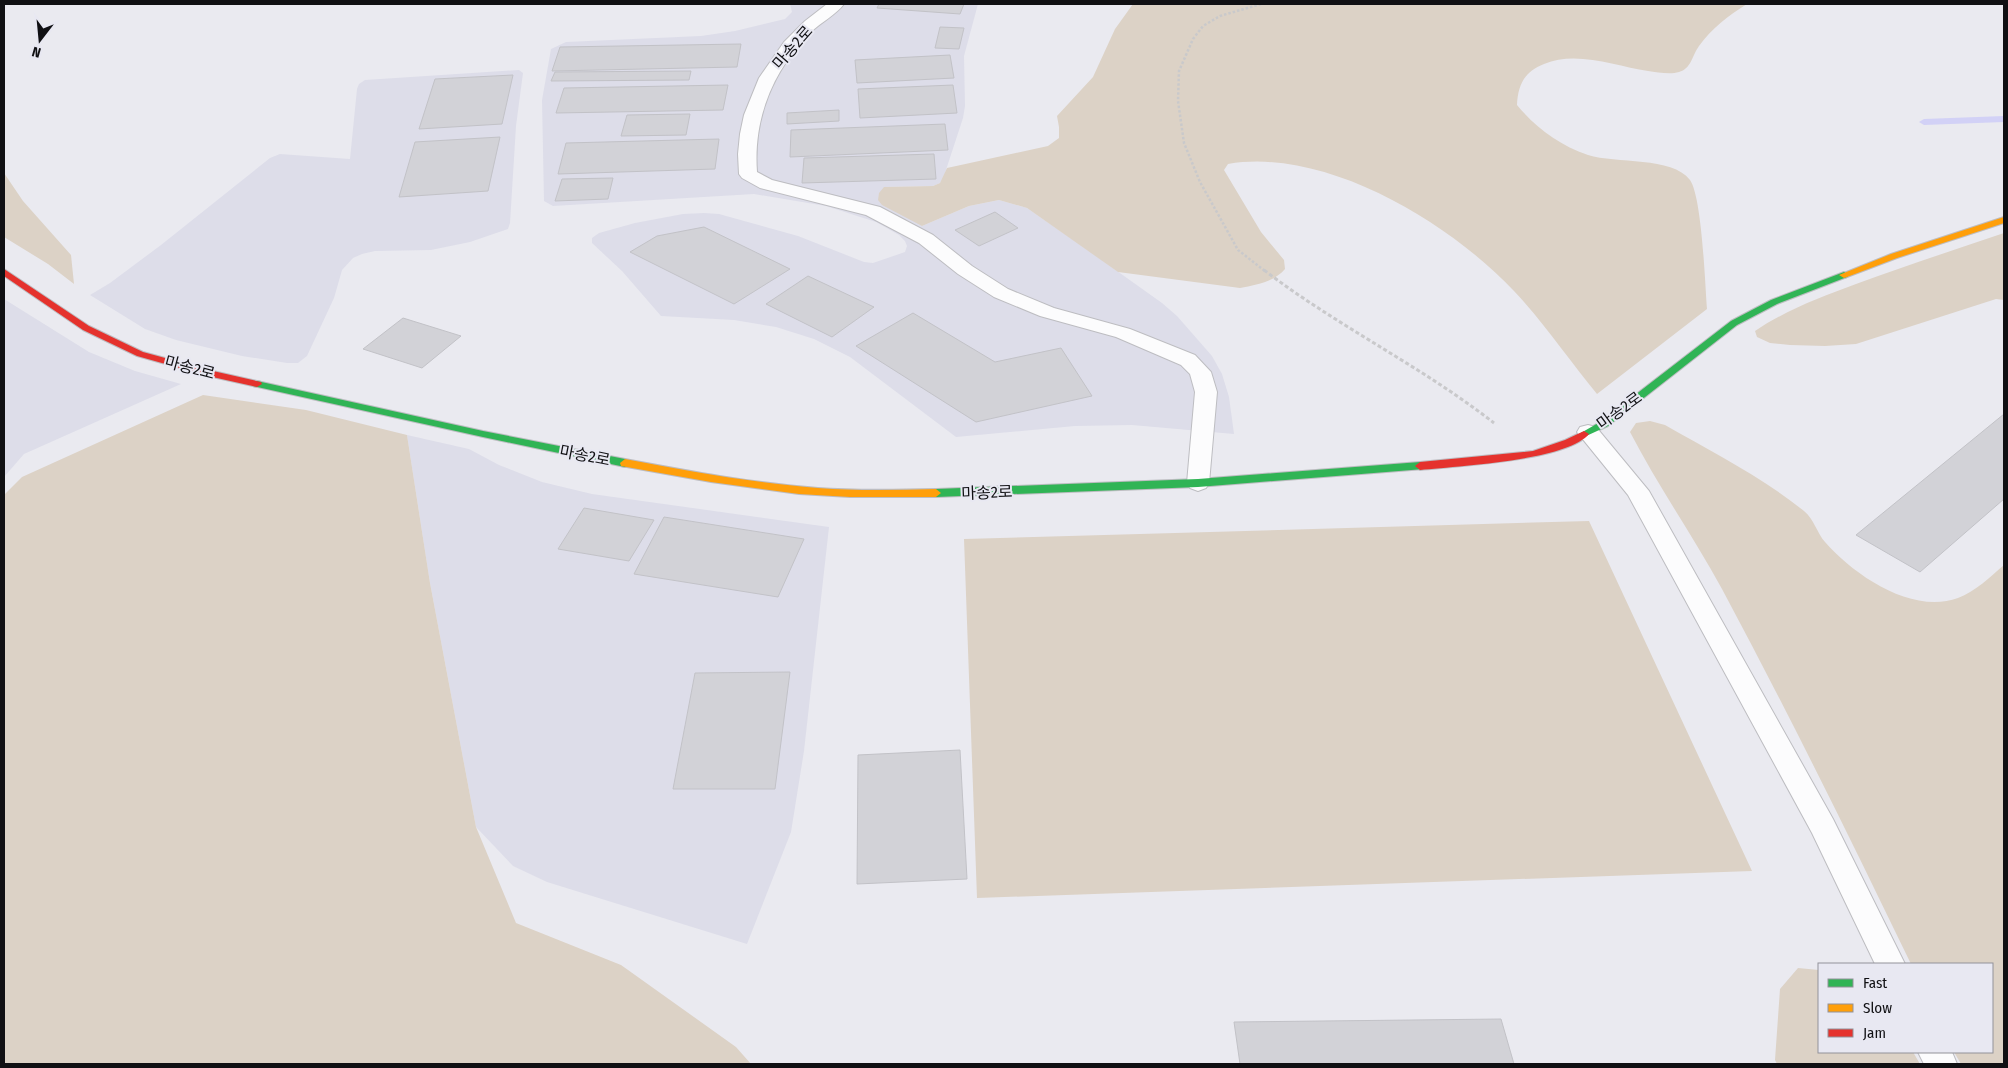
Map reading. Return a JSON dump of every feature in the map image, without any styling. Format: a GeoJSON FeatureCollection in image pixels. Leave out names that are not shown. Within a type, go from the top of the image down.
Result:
{"type":"FeatureCollection","features":[{"type":"Feature","properties":{"kind":"street","name":"마송2로"},"geometry":{"type":"LineString","coordinates":[[4,272],[86,328],[140,354],[212,374],[483,434],[667,471],[800,490],[880,494],[979,493],[1198,483],[1391,469],[1534,454],[1569,442],[1604,424],[1734,323],[1774,302],[1894,256],[2004,220]]}},
{"type":"Feature","properties":{"kind":"lane","name":"마송2로"},"geometry":{"type":"LineString","coordinates":[[836,4],[803,30],[772,68],[750,120],[746,158],[748,174],[766,184],[873,211],[926,239],[965,270],[1002,293],[1047,312],[1123,333],[1188,360],[1200,372],[1206,392],[1198,483]]}},
{"type":"Feature","properties":{"kind":"lane"},"geometry":{"type":"LineString","coordinates":[[1588,432],[1637,491],[1823,827],[1890,963]]}},
{"type":"Feature","properties":{"kind":"lane"},"geometry":{"type":"LineString","coordinates":[[1935,1053],[1941,1064]]}},
{"type":"Feature","properties":{"kind":"path"},"geometry":{"type":"LineString","coordinates":[[1261,4],[1220,16],[1203,26],[1192,39],[1179,71],[1178,101],[1184,142],[1200,182],[1238,250],[1294,293],[1462,398],[1534,454]]}},
{"type":"Feature","properties":{"kind":"shaded area"},"geometry":{"type":"Polygon","coordinates":[[[790,4],[978,4],[964,56],[965,106],[963,118],[944,176],[940,183],[933,186],[884,187],[922,226],[969,206],[999,200],[1027,208],[1082,246],[1162,303],[1177,316],[1212,356],[1222,374],[1229,397],[1234,434],[1132,425],[1075,426],[956,437],[850,357],[814,339],[776,327],[734,320],[661,316],[622,271],[592,243],[592,238],[599,233],[635,223],[683,214],[719,214],[798,236],[864,262],[873,263],[905,252],[907,246],[899,235],[876,222],[826,206],[754,194],[553,206],[544,201],[542,100],[551,49],[566,42],[701,36],[735,31],[785,19],[792,12],[790,4]]]}},
{"type":"Feature","properties":{"kind":"shaded area"},"geometry":{"type":"Polygon","coordinates":[[[1133,4],[1747,4],[1709,34],[1699,46],[1689,65],[1683,70],[1675,73],[1664,73],[1596,60],[1569,58],[1556,60],[1537,67],[1527,75],[1519,91],[1517,105],[1549,135],[1577,151],[1600,158],[1643,162],[1670,167],[1682,172],[1690,180],[1694,189],[1700,222],[1707,309],[1597,394],[1514,291],[1487,265],[1456,240],[1421,216],[1383,195],[1344,179],[1304,167],[1265,162],[1228,164],[1224,170],[1261,232],[1284,260],[1285,269],[1276,277],[1252,286],[1240,288],[1118,272],[1027,208],[999,200],[969,206],[922,226],[882,205],[878,200],[879,193],[884,187],[933,186],[940,183],[947,168],[1048,146],[1059,138],[1057,116],[1093,77],[1115,29],[1133,4]]]}},
{"type":"Feature","properties":{"kind":"shaded area"},"geometry":{"type":"Polygon","coordinates":[[[519,70],[523,73],[516,126],[510,223],[508,229],[470,242],[431,250],[375,251],[353,258],[342,270],[334,298],[307,356],[298,363],[242,356],[176,340],[145,329],[90,295],[110,283],[161,245],[270,158],[280,154],[350,159],[357,89],[359,84],[365,80],[519,70]]]}},
{"type":"Feature","properties":{"kind":"shaded area"},"geometry":{"type":"Polygon","coordinates":[[[4,173],[23,201],[71,255],[74,284],[48,264],[4,237],[4,173]]]}},
{"type":"Feature","properties":{"kind":"shaded area"},"geometry":{"type":"Polygon","coordinates":[[[2004,233],[2004,300],[1996,299],[1856,344],[1825,346],[1790,345],[1770,343],[1757,337],[1755,331],[1767,323],[1817,299],[2004,233]]]}},
{"type":"Feature","properties":{"kind":"shaded area"},"geometry":{"type":"Polygon","coordinates":[[[4,299],[89,352],[135,371],[181,384],[24,454],[4,477],[4,299]]]}},
{"type":"Feature","properties":{"kind":"shaded area"},"geometry":{"type":"Polygon","coordinates":[[[203,395],[306,410],[407,435],[430,583],[476,827],[516,923],[621,965],[736,1047],[751,1064],[4,1064],[4,495],[22,477],[203,395]]]}},
{"type":"Feature","properties":{"kind":"shaded area"},"geometry":{"type":"Polygon","coordinates":[[[1650,421],[1665,425],[1771,487],[1807,514],[1825,542],[1837,555],[1868,579],[1885,589],[1903,596],[1922,601],[1940,602],[1958,598],[1977,588],[2004,565],[2004,1064],[1961,1064],[1955,1053],[1993,1053],[1993,963],[1911,963],[1747,635],[1711,569],[1630,432],[1636,423],[1650,421]]]}},
{"type":"Feature","properties":{"kind":"shaded area"},"geometry":{"type":"Polygon","coordinates":[[[407,435],[469,449],[499,465],[542,482],[592,494],[829,527],[804,751],[791,832],[747,944],[547,882],[513,866],[476,827],[430,583],[407,435]]]}},
{"type":"Feature","properties":{"kind":"shaded area"},"geometry":{"type":"Polygon","coordinates":[[[1589,521],[1752,871],[977,898],[964,539],[1589,521]]]}},
{"type":"Feature","properties":{"kind":"shaded area"},"geometry":{"type":"Polygon","coordinates":[[[1798,968],[1818,970],[1818,1053],[1914,1053],[1920,1064],[1777,1064],[1775,1060],[1780,989],[1798,968]]]}},
{"type":"Feature","properties":{"kind":"building"},"geometry":{"type":"Polygon","coordinates":[[[879,4],[964,4],[960,14],[877,8],[879,4]]]}},
{"type":"Feature","properties":{"kind":"building"},"geometry":{"type":"Polygon","coordinates":[[[940,27],[964,28],[959,49],[935,48],[940,27]]]}},
{"type":"Feature","properties":{"kind":"building"},"geometry":{"type":"Polygon","coordinates":[[[741,44],[737,67],[552,71],[560,47],[741,44]]]}},
{"type":"Feature","properties":{"kind":"building"},"geometry":{"type":"Polygon","coordinates":[[[950,55],[954,78],[857,83],[855,60],[950,55]]]}},
{"type":"Feature","properties":{"kind":"building"},"geometry":{"type":"Polygon","coordinates":[[[691,71],[689,80],[551,81],[555,72],[691,71]]]}},
{"type":"Feature","properties":{"kind":"building"},"geometry":{"type":"Polygon","coordinates":[[[513,75],[502,124],[419,129],[435,79],[513,75]]]}},
{"type":"Feature","properties":{"kind":"building"},"geometry":{"type":"Polygon","coordinates":[[[728,85],[723,110],[556,113],[564,88],[728,85]]]}},
{"type":"Feature","properties":{"kind":"building"},"geometry":{"type":"Polygon","coordinates":[[[953,85],[957,113],[860,118],[858,89],[953,85]]]}},
{"type":"Feature","properties":{"kind":"building"},"geometry":{"type":"Polygon","coordinates":[[[839,110],[839,121],[787,124],[787,113],[839,110]]]}},
{"type":"Feature","properties":{"kind":"building"},"geometry":{"type":"Polygon","coordinates":[[[690,114],[686,135],[621,136],[627,115],[690,114]]]}},
{"type":"Feature","properties":{"kind":"building"},"geometry":{"type":"Polygon","coordinates":[[[945,124],[948,150],[790,157],[791,130],[945,124]]]}},
{"type":"Feature","properties":{"kind":"building"},"geometry":{"type":"Polygon","coordinates":[[[500,137],[488,191],[399,197],[415,142],[500,137]]]}},
{"type":"Feature","properties":{"kind":"building"},"geometry":{"type":"Polygon","coordinates":[[[719,139],[715,169],[558,174],[566,143],[719,139]]]}},
{"type":"Feature","properties":{"kind":"building"},"geometry":{"type":"Polygon","coordinates":[[[934,154],[936,179],[802,183],[804,158],[934,154]]]}},
{"type":"Feature","properties":{"kind":"building"},"geometry":{"type":"Polygon","coordinates":[[[613,178],[608,199],[555,201],[562,179],[613,178]]]}},
{"type":"Feature","properties":{"kind":"building"},"geometry":{"type":"Polygon","coordinates":[[[995,212],[1018,228],[979,246],[955,230],[995,212]]]}},
{"type":"Feature","properties":{"kind":"building"},"geometry":{"type":"Polygon","coordinates":[[[704,227],[790,269],[734,304],[630,252],[657,236],[704,227]]]}},
{"type":"Feature","properties":{"kind":"building"},"geometry":{"type":"Polygon","coordinates":[[[808,276],[874,307],[832,337],[766,304],[808,276]]]}},
{"type":"Feature","properties":{"kind":"building"},"geometry":{"type":"Polygon","coordinates":[[[913,313],[995,362],[1061,348],[1092,396],[976,422],[856,346],[913,313]]]}},
{"type":"Feature","properties":{"kind":"building"},"geometry":{"type":"Polygon","coordinates":[[[403,318],[461,336],[422,368],[363,349],[403,318]]]}},
{"type":"Feature","properties":{"kind":"building"},"geometry":{"type":"Polygon","coordinates":[[[2004,414],[2004,499],[1920,572],[1856,535],[2004,414]]]}},
{"type":"Feature","properties":{"kind":"building"},"geometry":{"type":"Polygon","coordinates":[[[584,508],[654,520],[629,561],[558,549],[584,508]]]}},
{"type":"Feature","properties":{"kind":"building"},"geometry":{"type":"Polygon","coordinates":[[[664,517],[804,539],[778,597],[634,574],[664,517]]]}},
{"type":"Feature","properties":{"kind":"building"},"geometry":{"type":"Polygon","coordinates":[[[790,672],[775,789],[673,789],[695,673],[790,672]]]}},
{"type":"Feature","properties":{"kind":"building"},"geometry":{"type":"Polygon","coordinates":[[[960,750],[967,879],[857,884],[858,755],[960,750]]]}},
{"type":"Feature","properties":{"kind":"building"},"geometry":{"type":"Polygon","coordinates":[[[1501,1019],[1514,1064],[1240,1064],[1234,1022],[1501,1019]]]}},
{"type":"Feature","properties":{"kind":"waterway"},"geometry":{"type":"LineString","coordinates":[[1924,122],[2004,119]]}},
{"type":"Feature","properties":{"kind":"traffic: fast"},"geometry":{"type":"LineString","coordinates":[[1584,434],[1604,424],[1734,323],[1774,302],[1844,275]]}},
{"type":"Feature","properties":{"kind":"traffic: fast"},"geometry":{"type":"LineString","coordinates":[[257,384],[625,463]]}},
{"type":"Feature","properties":{"kind":"traffic: fast"},"geometry":{"type":"LineString","coordinates":[[936,493],[1198,483],[1420,466]]}},
{"type":"Feature","properties":{"kind":"traffic: slow"},"geometry":{"type":"LineString","coordinates":[[1844,275],[1894,256],[2004,220]]}},
{"type":"Feature","properties":{"kind":"traffic: slow"},"geometry":{"type":"LineString","coordinates":[[625,463],[711,478],[816,492],[936,493]]}},
{"type":"Feature","properties":{"kind":"traffic: jam"},"geometry":{"type":"LineString","coordinates":[[4,272],[86,328],[140,354],[257,384]]}},
{"type":"Feature","properties":{"kind":"traffic: jam"},"geometry":{"type":"LineString","coordinates":[[1420,466],[1534,454],[1569,442],[1584,434]]}}]}
